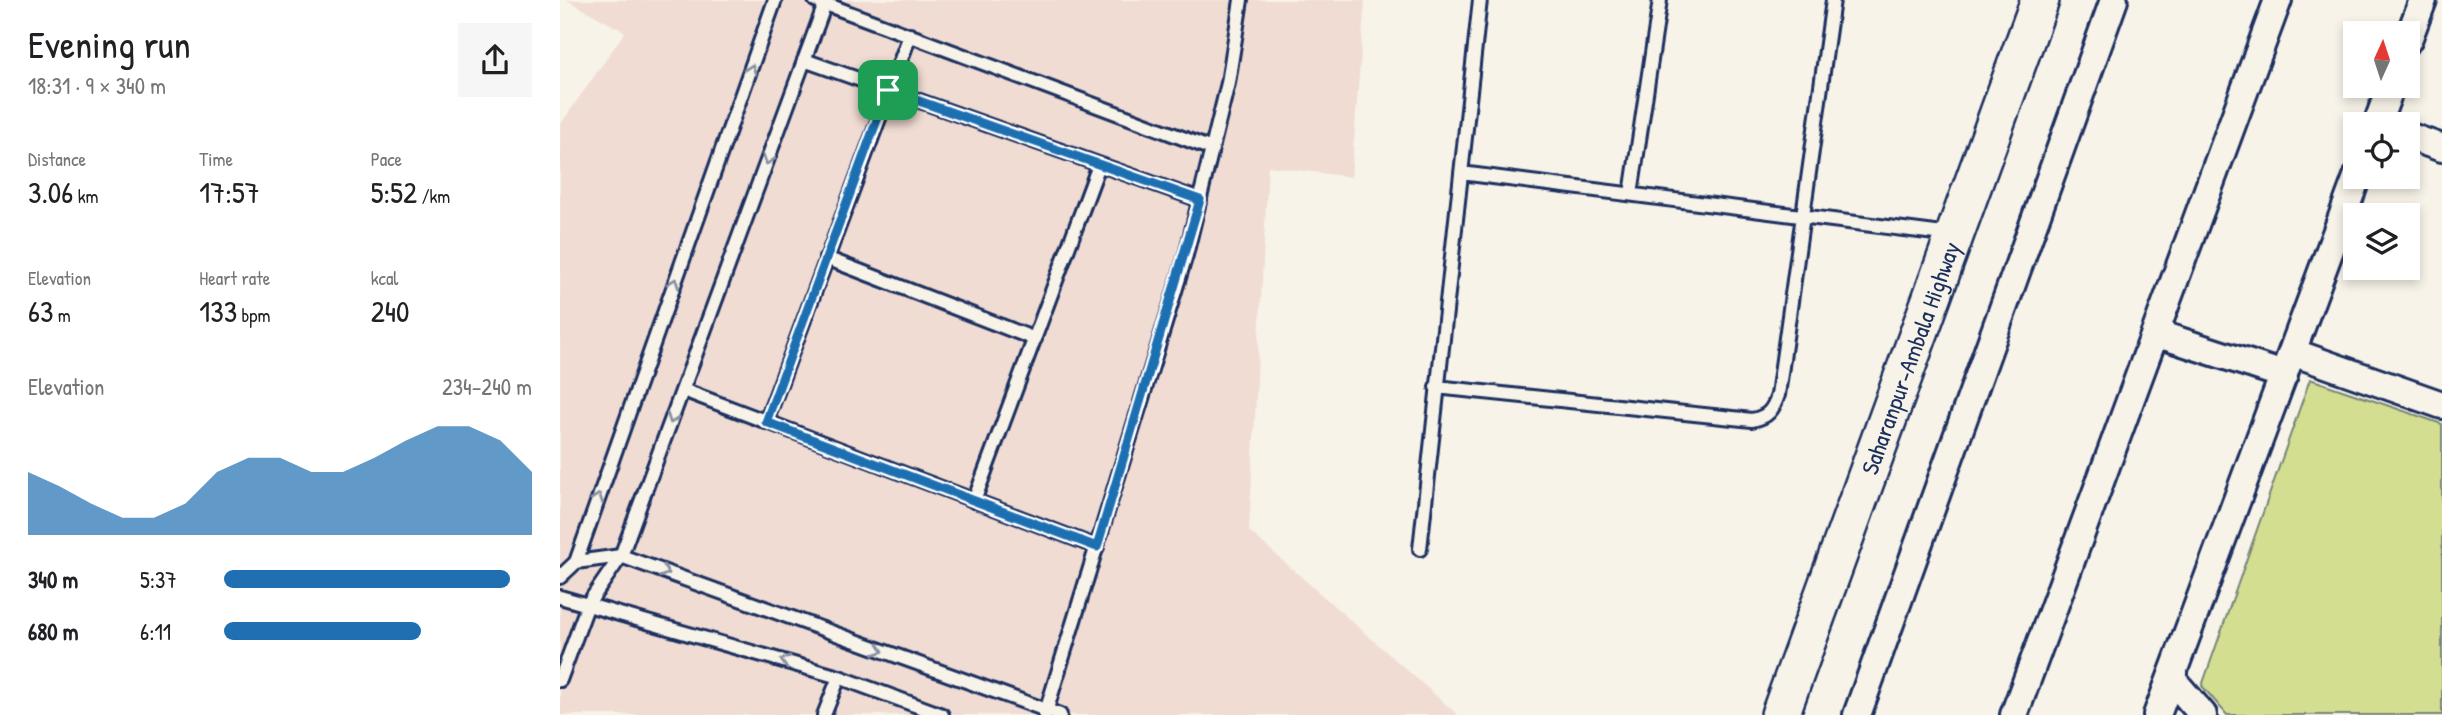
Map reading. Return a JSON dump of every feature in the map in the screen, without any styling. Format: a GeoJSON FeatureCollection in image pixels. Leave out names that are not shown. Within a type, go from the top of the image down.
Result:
{"type":"FeatureCollection","features":[{"type":"Feature","properties":{"kind":"main road","name":"Saharanpur-Ambala Highway"},"geometry":{"type":"LineString","coordinates":[[1780,715],[2040,0]]}},
{"type":"Feature","properties":{"kind":"street"},"geometry":{"type":"LineString","coordinates":[[1857,715],[2114,0]]}},
{"type":"Feature","properties":{"kind":"street"},"geometry":{"type":"LineString","coordinates":[[2014,715],[2278,0]]}},
{"type":"Feature","properties":{"kind":"street"},"geometry":{"type":"LineString","coordinates":[[2415,21],[2423,0]]}},
{"type":"Feature","properties":{"kind":"street"},"geometry":{"type":"LineString","coordinates":[[2420,140],[2442,148]]}},
{"type":"Feature","properties":{"kind":"street"},"geometry":{"type":"LineString","coordinates":[[2157,715],[2353,189]]}},
{"type":"Feature","properties":{"kind":"street"},"geometry":{"type":"LineString","coordinates":[[2155,333],[2288,363],[2442,405]]}},
{"type":"Feature","properties":{"kind":"street"},"geometry":{"type":"LineString","coordinates":[[2171,678],[2203,715]]}},
{"type":"Feature","properties":{"kind":"lane"},"geometry":{"type":"LineString","coordinates":[[560,577],[576,562],[775,0]]}},
{"type":"Feature","properties":{"kind":"lane"},"geometry":{"type":"LineString","coordinates":[[1046,713],[1200,200],[1228,83],[1241,0]]}},
{"type":"Feature","properties":{"kind":"lane"},"geometry":{"type":"LineString","coordinates":[[1420,549],[1480,0]]}},
{"type":"Feature","properties":{"kind":"lane"},"geometry":{"type":"LineString","coordinates":[[1631,194],[1660,0]]}},
{"type":"Feature","properties":{"kind":"lane"},"geometry":{"type":"LineString","coordinates":[[1436,387],[1752,420],[1765,418],[1774,408],[1778,395],[1833,0]]}},
{"type":"Feature","properties":{"kind":"lane"},"geometry":{"type":"LineString","coordinates":[[560,680],[588,604],[621,556],[804,60],[820,2],[1212,149]]}},
{"type":"Feature","properties":{"kind":"lane"},"geometry":{"type":"LineString","coordinates":[[766,422],[909,35]]}},
{"type":"Feature","properties":{"kind":"lane"},"geometry":{"type":"LineString","coordinates":[[804,60],[1200,200]]}},
{"type":"Feature","properties":{"kind":"lane"},"geometry":{"type":"LineString","coordinates":[[974,501],[1099,165]]}},
{"type":"Feature","properties":{"kind":"lane"},"geometry":{"type":"LineString","coordinates":[[1461,173],[1955,236]]}},
{"type":"Feature","properties":{"kind":"lane"},"geometry":{"type":"LineString","coordinates":[[826,258],[1035,339]]}},
{"type":"Feature","properties":{"kind":"lane"},"geometry":{"type":"LineString","coordinates":[[683,390],[1097,547]]}},
{"type":"Feature","properties":{"kind":"lane"},"geometry":{"type":"LineString","coordinates":[[576,562],[621,556],[1046,713],[1060,715]]}},
{"type":"Feature","properties":{"kind":"lane"},"geometry":{"type":"LineString","coordinates":[[560,597],[839,677],[942,715]]}},
{"type":"Feature","properties":{"kind":"lane"},"geometry":{"type":"LineString","coordinates":[[824,715],[839,677]]}},
{"type":"Feature","properties":{"kind":"shaded area"},"geometry":{"type":"Polygon","coordinates":[[[567,0],[1365,0],[1351,177],[1268,166],[1249,531],[1458,715],[560,715],[560,125],[625,32],[567,0]]]}},
{"type":"Feature","properties":{"kind":"green space"},"geometry":{"type":"Polygon","coordinates":[[[2310,379],[2442,424],[2442,715],[2227,715],[2202,686],[2310,379]]]}},
{"type":"Feature","properties":{"kind":"route"},"geometry":{"type":"LineString","coordinates":[[888,90],[1200,200],[1097,547],[766,422],[888,90]]}}]}
